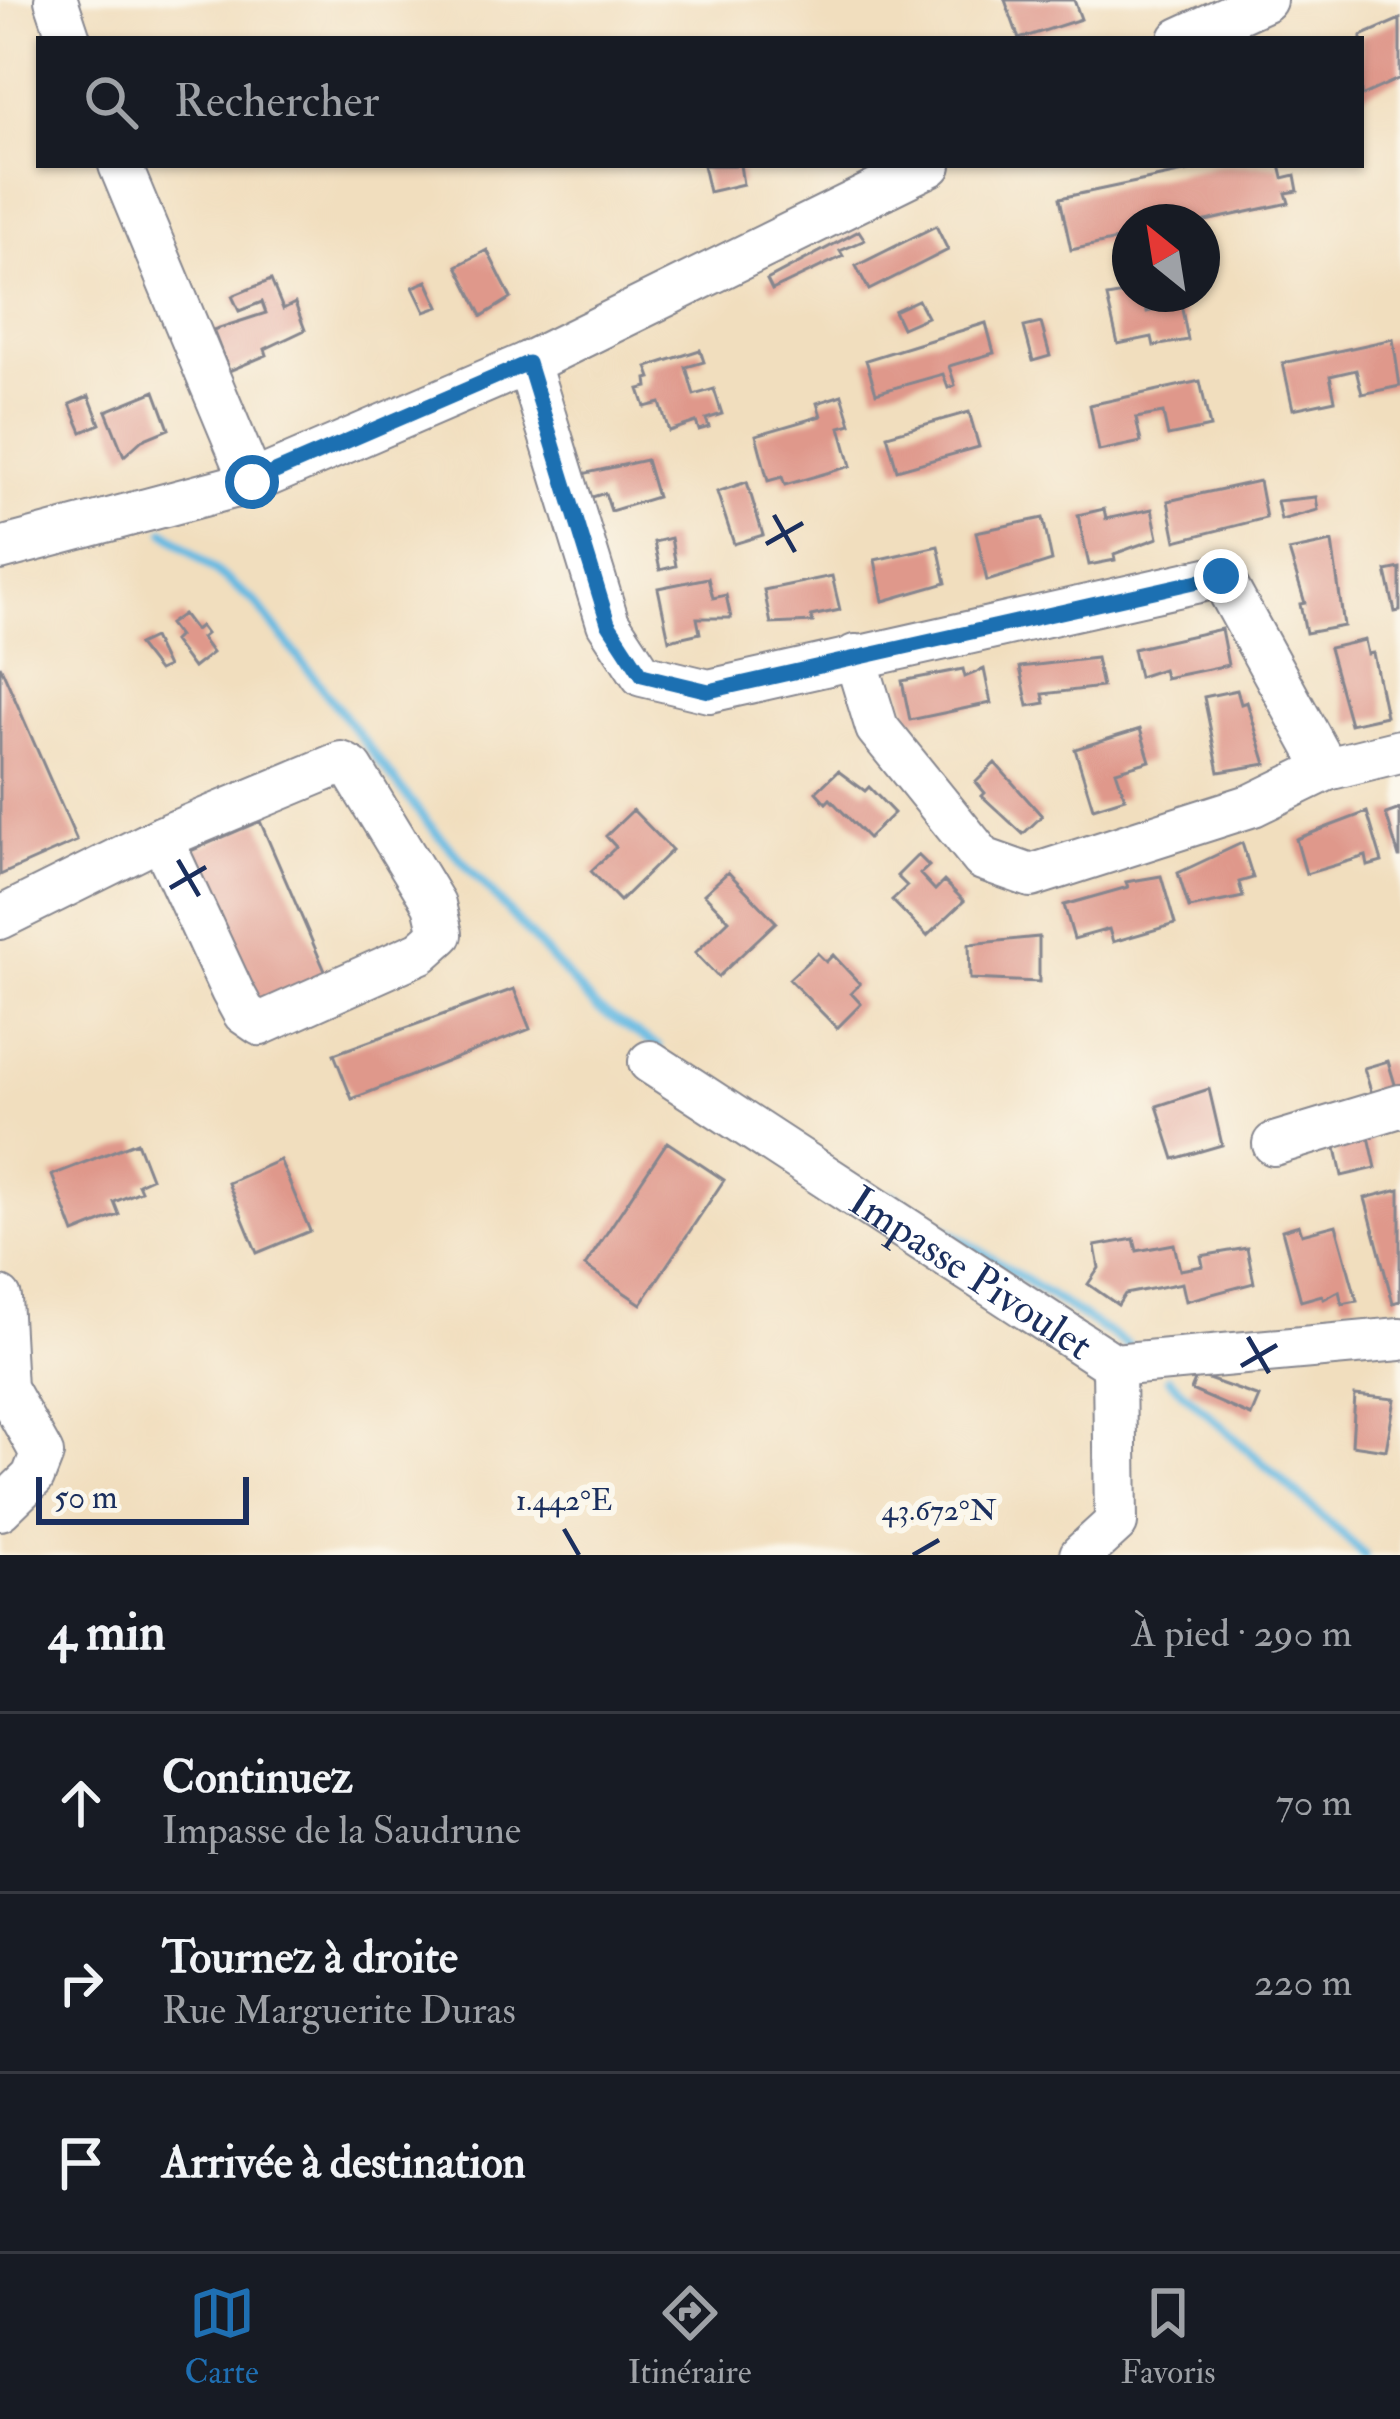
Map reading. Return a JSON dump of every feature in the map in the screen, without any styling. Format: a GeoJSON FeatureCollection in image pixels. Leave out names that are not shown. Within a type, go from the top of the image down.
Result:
{"type":"FeatureCollection","features":[{"type":"Feature","properties":{"kind":"street"},"geometry":{"type":"LineString","coordinates":[[56,0],[68,36]]}},
{"type":"Feature","properties":{"kind":"street"},"geometry":{"type":"LineString","coordinates":[[1187,36],[1265,0]]}},
{"type":"Feature","properties":{"kind":"street"},"geometry":{"type":"LineString","coordinates":[[120,168],[252,482]]}},
{"type":"Feature","properties":{"kind":"street"},"geometry":{"type":"LineString","coordinates":[[0,549],[252,482],[528,363],[924,168]]}},
{"type":"Feature","properties":{"kind":"street"},"geometry":{"type":"LineString","coordinates":[[528,363],[608,623],[642,675],[709,691],[1221,576],[1327,769]]}},
{"type":"Feature","properties":{"kind":"street"},"geometry":{"type":"LineString","coordinates":[[855,656],[878,728],[983,859],[1030,876],[1252,805],[1327,769],[1400,751]]}},
{"type":"Feature","properties":{"kind":"street"},"geometry":{"type":"LineString","coordinates":[[0,919],[161,838],[341,763],[362,784],[434,904],[441,934],[421,952],[260,1024],[244,1013],[232,992],[161,838]]}},
{"type":"Feature","properties":{"kind":"street","name":"Impasse Pivoulet"},"geometry":{"type":"LineString","coordinates":[[650,1062],[1114,1365],[1400,1340]]}},
{"type":"Feature","properties":{"kind":"street"},"geometry":{"type":"LineString","coordinates":[[1274,1144],[1400,1106]]}},
{"type":"Feature","properties":{"kind":"street"},"geometry":{"type":"LineString","coordinates":[[0,1298],[5,1388],[42,1454],[33,1478],[0,1509]]}},
{"type":"Feature","properties":{"kind":"street"},"geometry":{"type":"LineString","coordinates":[[1081,1555],[1116,1523],[1114,1365]]}},
{"type":"Feature","properties":{"kind":"building"},"geometry":{"type":"Polygon","coordinates":[[[1005,0],[1074,0],[1081,19],[1018,36],[1005,0]]]}},
{"type":"Feature","properties":{"kind":"building"},"geometry":{"type":"Polygon","coordinates":[[[1400,19],[1400,78],[1364,95],[1364,36],[1400,19]]]}},
{"type":"Feature","properties":{"kind":"building"},"geometry":{"type":"Polygon","coordinates":[[[704,168],[740,168],[743,184],[709,192],[704,168]]]}},
{"type":"Feature","properties":{"kind":"building"},"geometry":{"type":"Polygon","coordinates":[[[1203,168],[1281,168],[1283,178],[1295,175],[1298,191],[1286,193],[1289,203],[1220,218],[1220,204],[1112,204],[1112,241],[1071,250],[1060,198],[1203,168]]]}},
{"type":"Feature","properties":{"kind":"building"},"geometry":{"type":"Polygon","coordinates":[[[936,226],[948,250],[869,290],[856,266],[936,226]]]}},
{"type":"Feature","properties":{"kind":"building"},"geometry":{"type":"Polygon","coordinates":[[[859,231],[865,240],[840,251],[843,256],[772,290],[767,280],[859,231]]]}},
{"type":"Feature","properties":{"kind":"building"},"geometry":{"type":"Polygon","coordinates":[[[487,250],[511,298],[482,316],[457,266],[487,250]]]}},
{"type":"Feature","properties":{"kind":"building"},"geometry":{"type":"Polygon","coordinates":[[[271,280],[283,309],[295,303],[305,330],[265,349],[267,355],[229,371],[213,330],[266,313],[262,302],[239,311],[232,296],[271,280]]]}},
{"type":"Feature","properties":{"kind":"building"},"geometry":{"type":"Polygon","coordinates":[[[427,281],[439,307],[425,312],[413,287],[427,281]]]}},
{"type":"Feature","properties":{"kind":"building"},"geometry":{"type":"Polygon","coordinates":[[[1112,296],[1112,312],[1183,312],[1188,340],[1154,346],[1152,337],[1118,344],[1107,297],[1112,296]]]}},
{"type":"Feature","properties":{"kind":"building"},"geometry":{"type":"Polygon","coordinates":[[[918,300],[927,317],[902,328],[894,311],[918,300]]]}},
{"type":"Feature","properties":{"kind":"building"},"geometry":{"type":"Polygon","coordinates":[[[986,323],[994,353],[949,366],[955,385],[948,388],[943,374],[876,393],[866,360],[986,323]]]}},
{"type":"Feature","properties":{"kind":"building"},"geometry":{"type":"Polygon","coordinates":[[[1041,323],[1050,356],[1033,361],[1024,327],[1041,323]]]}},
{"type":"Feature","properties":{"kind":"building"},"geometry":{"type":"Polygon","coordinates":[[[1393,339],[1400,386],[1362,394],[1356,370],[1330,376],[1335,400],[1293,409],[1283,363],[1393,339]]]}},
{"type":"Feature","properties":{"kind":"building"},"geometry":{"type":"Polygon","coordinates":[[[700,350],[704,362],[686,367],[694,395],[714,389],[722,414],[706,419],[709,427],[699,430],[696,422],[669,431],[660,403],[645,407],[639,389],[648,387],[647,367],[700,350]]]}},
{"type":"Feature","properties":{"kind":"building"},"geometry":{"type":"Polygon","coordinates":[[[1200,381],[1210,427],[1168,436],[1163,413],[1136,418],[1141,442],[1099,451],[1090,405],[1200,381]]]}},
{"type":"Feature","properties":{"kind":"building"},"geometry":{"type":"Polygon","coordinates":[[[155,391],[169,429],[142,440],[124,456],[106,411],[155,391]]]}},
{"type":"Feature","properties":{"kind":"building"},"geometry":{"type":"Polygon","coordinates":[[[842,395],[851,424],[840,427],[851,466],[785,485],[782,477],[768,481],[756,435],[821,416],[817,403],[842,395]]]}},
{"type":"Feature","properties":{"kind":"building"},"geometry":{"type":"Polygon","coordinates":[[[89,396],[100,424],[82,432],[70,404],[89,396]]]}},
{"type":"Feature","properties":{"kind":"building"},"geometry":{"type":"Polygon","coordinates":[[[969,412],[979,447],[897,470],[887,435],[969,412]]]}},
{"type":"Feature","properties":{"kind":"building"},"geometry":{"type":"Polygon","coordinates":[[[646,460],[657,497],[611,511],[605,493],[589,498],[582,474],[646,460]]]}},
{"type":"Feature","properties":{"kind":"building"},"geometry":{"type":"Polygon","coordinates":[[[1259,481],[1266,518],[1176,541],[1168,501],[1259,481]]]}},
{"type":"Feature","properties":{"kind":"building"},"geometry":{"type":"Polygon","coordinates":[[[747,482],[763,535],[734,544],[717,492],[747,482]]]}},
{"type":"Feature","properties":{"kind":"building"},"geometry":{"type":"Polygon","coordinates":[[[1316,497],[1318,510],[1281,520],[1277,501],[1316,497]]]}},
{"type":"Feature","properties":{"kind":"building"},"geometry":{"type":"Polygon","coordinates":[[[1104,509],[1106,519],[1152,509],[1158,538],[1114,554],[1115,560],[1089,565],[1078,515],[1104,509]]]}},
{"type":"Feature","properties":{"kind":"building"},"geometry":{"type":"Polygon","coordinates":[[[1043,518],[1052,561],[987,581],[976,532],[1043,518]]]}},
{"type":"Feature","properties":{"kind":"building"},"geometry":{"type":"Polygon","coordinates":[[[671,538],[676,566],[660,570],[654,542],[671,538]]]}},
{"type":"Feature","properties":{"kind":"building"},"geometry":{"type":"Polygon","coordinates":[[[1332,542],[1344,626],[1306,633],[1300,604],[1305,603],[1289,551],[1332,542]]]}},
{"type":"Feature","properties":{"kind":"building"},"geometry":{"type":"Polygon","coordinates":[[[938,546],[946,583],[883,601],[875,560],[938,546]]]}},
{"type":"Feature","properties":{"kind":"building"},"geometry":{"type":"Polygon","coordinates":[[[1400,568],[1400,611],[1395,612],[1386,571],[1400,568]]]}},
{"type":"Feature","properties":{"kind":"building"},"geometry":{"type":"Polygon","coordinates":[[[832,576],[840,610],[811,616],[813,622],[771,624],[764,590],[832,576]]]}},
{"type":"Feature","properties":{"kind":"building"},"geometry":{"type":"Polygon","coordinates":[[[708,578],[713,598],[726,595],[731,618],[697,618],[700,633],[669,640],[658,588],[708,578]]]}},
{"type":"Feature","properties":{"kind":"building"},"geometry":{"type":"Polygon","coordinates":[[[183,614],[195,630],[200,626],[206,634],[201,638],[212,653],[193,668],[173,641],[178,636],[169,624],[183,614]]]}},
{"type":"Feature","properties":{"kind":"building"},"geometry":{"type":"Polygon","coordinates":[[[1221,629],[1228,665],[1165,678],[1163,669],[1139,677],[1133,649],[1221,629]]]}},
{"type":"Feature","properties":{"kind":"building"},"geometry":{"type":"Polygon","coordinates":[[[153,638],[167,667],[158,671],[138,645],[153,638]]]}},
{"type":"Feature","properties":{"kind":"building"},"geometry":{"type":"Polygon","coordinates":[[[1365,640],[1368,654],[1373,653],[1386,716],[1350,724],[1329,648],[1365,640]]]}},
{"type":"Feature","properties":{"kind":"building"},"geometry":{"type":"Polygon","coordinates":[[[1096,658],[1102,687],[1043,694],[1045,703],[1028,706],[1020,667],[1096,658]]]}},
{"type":"Feature","properties":{"kind":"building"},"geometry":{"type":"Polygon","coordinates":[[[0,665],[77,841],[0,875],[0,665]]]}},
{"type":"Feature","properties":{"kind":"building"},"geometry":{"type":"Polygon","coordinates":[[[963,669],[965,677],[984,669],[991,703],[910,720],[902,681],[963,669]]]}},
{"type":"Feature","properties":{"kind":"building"},"geometry":{"type":"Polygon","coordinates":[[[1237,690],[1241,704],[1247,702],[1266,764],[1219,772],[1204,697],[1237,690]]]}},
{"type":"Feature","properties":{"kind":"building"},"geometry":{"type":"Polygon","coordinates":[[[1140,729],[1150,761],[1116,771],[1125,798],[1093,808],[1075,749],[1140,729]]]}},
{"type":"Feature","properties":{"kind":"building"},"geometry":{"type":"Polygon","coordinates":[[[995,763],[1042,816],[1023,834],[982,796],[985,793],[976,782],[995,763]]]}},
{"type":"Feature","properties":{"kind":"building"},"geometry":{"type":"Polygon","coordinates":[[[838,771],[865,791],[869,787],[894,813],[868,838],[830,799],[826,803],[816,792],[838,771]]]}},
{"type":"Feature","properties":{"kind":"building"},"geometry":{"type":"Polygon","coordinates":[[[1400,809],[1400,857],[1399,857],[1386,814],[1400,809]]]}},
{"type":"Feature","properties":{"kind":"building"},"geometry":{"type":"Polygon","coordinates":[[[633,810],[672,850],[620,901],[591,871],[616,847],[606,836],[633,810]]]}},
{"type":"Feature","properties":{"kind":"building"},"geometry":{"type":"Polygon","coordinates":[[[1367,812],[1382,862],[1368,866],[1366,856],[1306,874],[1296,839],[1367,812]]]}},
{"type":"Feature","properties":{"kind":"building"},"geometry":{"type":"Polygon","coordinates":[[[260,821],[328,978],[250,1012],[181,855],[260,821]]]}},
{"type":"Feature","properties":{"kind":"building"},"geometry":{"type":"Polygon","coordinates":[[[1242,843],[1253,878],[1239,882],[1243,897],[1189,908],[1178,873],[1242,843]]]}},
{"type":"Feature","properties":{"kind":"building"},"geometry":{"type":"Polygon","coordinates":[[[918,855],[929,866],[920,874],[935,890],[944,881],[964,901],[927,936],[892,900],[907,886],[897,876],[918,855]]]}},
{"type":"Feature","properties":{"kind":"building"},"geometry":{"type":"Polygon","coordinates":[[[728,872],[776,922],[718,977],[695,953],[729,920],[704,894],[728,872]]]}},
{"type":"Feature","properties":{"kind":"building"},"geometry":{"type":"Polygon","coordinates":[[[1161,876],[1175,924],[1113,942],[1109,929],[1074,939],[1064,905],[1128,887],[1126,882],[1161,876]]]}},
{"type":"Feature","properties":{"kind":"building"},"geometry":{"type":"Polygon","coordinates":[[[1039,937],[1039,982],[970,979],[969,944],[1039,937]]]}},
{"type":"Feature","properties":{"kind":"building"},"geometry":{"type":"Polygon","coordinates":[[[817,953],[826,962],[833,955],[860,984],[851,993],[861,1004],[837,1028],[789,979],[817,953]]]}},
{"type":"Feature","properties":{"kind":"building"},"geometry":{"type":"Polygon","coordinates":[[[514,989],[530,1029],[352,1099],[334,1054],[514,989]]]}},
{"type":"Feature","properties":{"kind":"building"},"geometry":{"type":"Polygon","coordinates":[[[1388,1061],[1397,1091],[1373,1098],[1364,1068],[1388,1061]]]}},
{"type":"Feature","properties":{"kind":"building"},"geometry":{"type":"Polygon","coordinates":[[[1209,1089],[1222,1145],[1174,1159],[1157,1106],[1209,1089]]]}},
{"type":"Feature","properties":{"kind":"building"},"geometry":{"type":"Polygon","coordinates":[[[1368,1132],[1376,1168],[1342,1176],[1335,1143],[1368,1132]]]}},
{"type":"Feature","properties":{"kind":"building"},"geometry":{"type":"Polygon","coordinates":[[[137,1142],[151,1178],[138,1184],[141,1191],[114,1202],[119,1215],[74,1233],[52,1175],[137,1142]]]}},
{"type":"Feature","properties":{"kind":"building"},"geometry":{"type":"Polygon","coordinates":[[[667,1142],[724,1180],[641,1304],[585,1266],[667,1142]]]}},
{"type":"Feature","properties":{"kind":"building"},"geometry":{"type":"Polygon","coordinates":[[[280,1160],[310,1231],[257,1253],[228,1183],[280,1160]]]}},
{"type":"Feature","properties":{"kind":"building"},"geometry":{"type":"Polygon","coordinates":[[[1400,1189],[1400,1301],[1393,1303],[1365,1198],[1400,1189]]]}},
{"type":"Feature","properties":{"kind":"building"},"geometry":{"type":"Polygon","coordinates":[[[1299,1225],[1302,1234],[1336,1225],[1357,1301],[1342,1304],[1339,1291],[1324,1299],[1322,1295],[1301,1301],[1282,1230],[1299,1225]]]}},
{"type":"Feature","properties":{"kind":"building"},"geometry":{"type":"Polygon","coordinates":[[[1134,1239],[1137,1251],[1174,1244],[1180,1270],[1203,1266],[1201,1256],[1247,1248],[1254,1283],[1186,1301],[1182,1283],[1125,1294],[1118,1305],[1088,1284],[1099,1268],[1095,1246],[1134,1239]]]}},
{"type":"Feature","properties":{"kind":"building"},"geometry":{"type":"Polygon","coordinates":[[[1197,1375],[1259,1397],[1251,1416],[1191,1390],[1197,1375]]]}},
{"type":"Feature","properties":{"kind":"building"},"geometry":{"type":"Polygon","coordinates":[[[1355,1395],[1395,1399],[1386,1450],[1352,1445],[1355,1395]]]}},
{"type":"Feature","properties":{"kind":"waterway"},"geometry":{"type":"LineString","coordinates":[[165,531],[256,603],[427,822],[596,1008],[659,1047]]}},
{"type":"Feature","properties":{"kind":"waterway"},"geometry":{"type":"LineString","coordinates":[[891,1194],[1129,1346]]}},
{"type":"Feature","properties":{"kind":"waterway"},"geometry":{"type":"LineString","coordinates":[[1168,1378],[1365,1555]]}},
{"type":"Feature","properties":{"kind":"route"},"geometry":{"type":"LineString","coordinates":[[252,482],[528,363],[608,623],[642,675],[709,691],[1221,576]]}}]}
